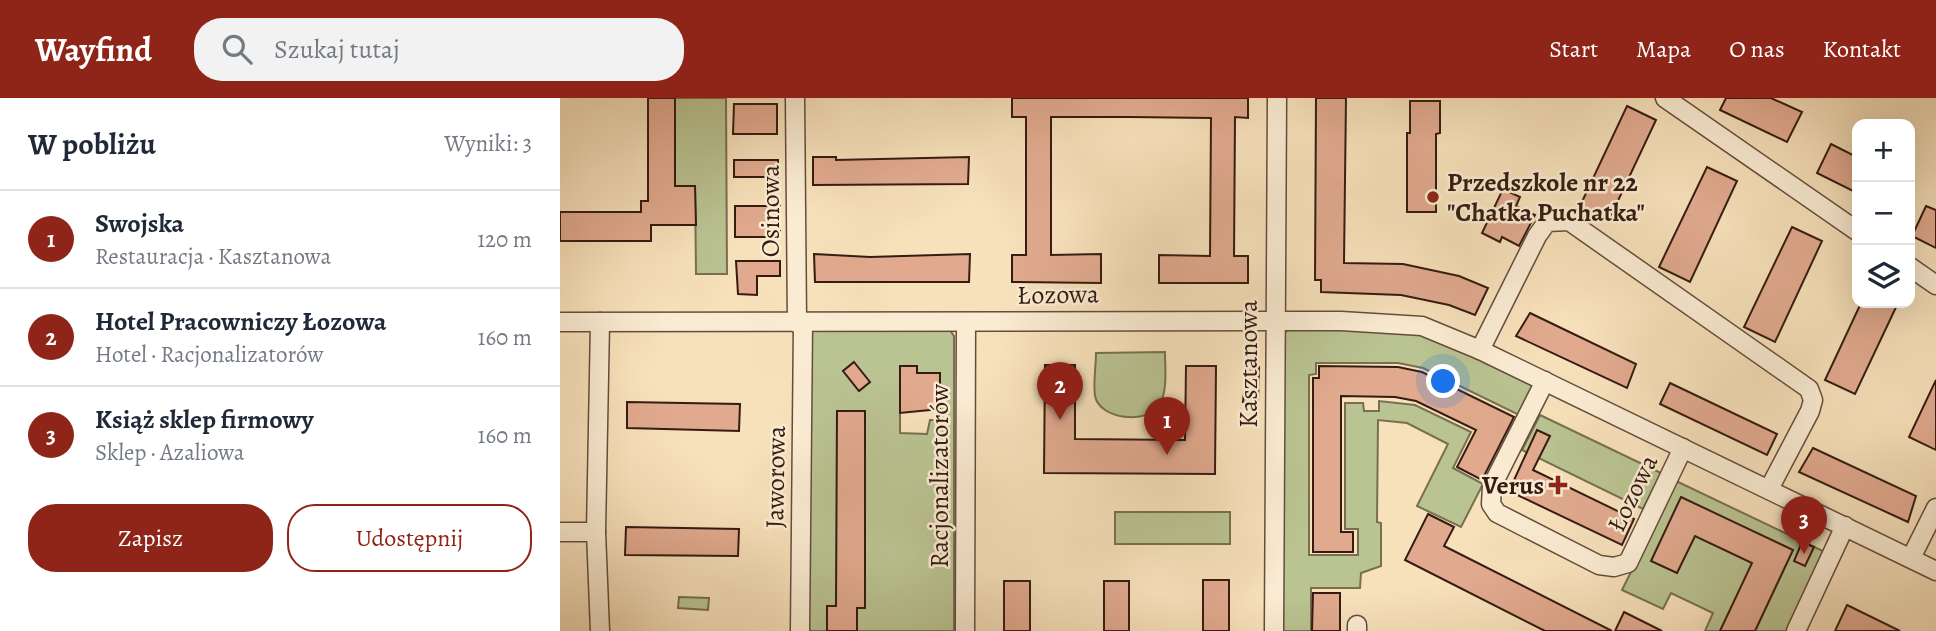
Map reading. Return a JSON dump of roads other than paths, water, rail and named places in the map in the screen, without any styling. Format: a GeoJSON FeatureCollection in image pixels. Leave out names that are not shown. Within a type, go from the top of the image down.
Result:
{"type":"FeatureCollection","features":[{"type":"Feature","properties":{"kind":"street","name":"Osinowa"},"geometry":{"type":"LineString","coordinates":[[795,98],[800,323]]}},
{"type":"Feature","properties":{"kind":"street","name":"Kasztanowa"},"geometry":{"type":"LineString","coordinates":[[1274,631],[1277,98]]}},
{"type":"Feature","properties":{"kind":"street"},"geometry":{"type":"LineString","coordinates":[[1665,98],[1852,228]]}},
{"type":"Feature","properties":{"kind":"street"},"geometry":{"type":"LineString","coordinates":[[1480,350],[1536,236],[1547,222],[1569,221],[1809,389],[1813,400],[1810,411],[1769,489]]}},
{"type":"Feature","properties":{"kind":"street"},"geometry":{"type":"LineString","coordinates":[[1915,270],[1936,285]]}},
{"type":"Feature","properties":{"kind":"street","name":"Łozowa"},"geometry":{"type":"LineString","coordinates":[[560,322],[1401,323],[1435,330],[1480,350],[1936,571]]}},
{"type":"Feature","properties":{"kind":"street"},"geometry":{"type":"LineString","coordinates":[[600,322],[596,532],[600,631]]}},
{"type":"Feature","properties":{"kind":"street","name":"Racjonalizatorów"},"geometry":{"type":"LineString","coordinates":[[965,631],[966,322]]}},
{"type":"Feature","properties":{"kind":"street","name":"Jaworowa"},"geometry":{"type":"LineString","coordinates":[[800,323],[800,631]]}},
{"type":"Feature","properties":{"kind":"street","name":"Łozowa"},"geometry":{"type":"LineString","coordinates":[[1545,381],[1492,486],[1491,504],[1497,513],[1599,565],[1614,567],[1628,563],[1683,448]]}},
{"type":"Feature","properties":{"kind":"street"},"geometry":{"type":"LineString","coordinates":[[1911,558],[1936,508]]}},
{"type":"Feature","properties":{"kind":"street"},"geometry":{"type":"LineString","coordinates":[[1796,631],[1844,526]]}},
{"type":"Feature","properties":{"kind":"street"},"geometry":{"type":"LineString","coordinates":[[560,531],[596,532]]}},
{"type":"Feature","properties":{"kind":"place","name":"Przedszkole nr 22 \"Chatka Puchatka\""},"geometry":{"type":"Point","coordinates":[1433,197]}},
{"type":"Feature","properties":{"kind":"place","name":"Hotel Pracowniczy Łozowa"},"geometry":{"type":"Point","coordinates":[1060,420]}},
{"type":"Feature","properties":{"kind":"place","name":"Swojska"},"geometry":{"type":"Point","coordinates":[1167,455]}},
{"type":"Feature","properties":{"kind":"place","name":"Verus"},"geometry":{"type":"Point","coordinates":[1558,485]}},
{"type":"Feature","properties":{"kind":"place","name":"Książ sklep firmowy"},"geometry":{"type":"Point","coordinates":[1804,554]}}]}
